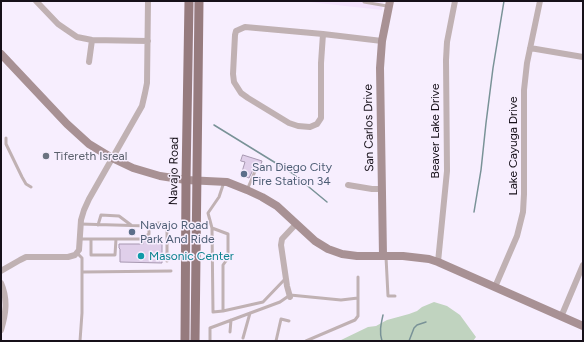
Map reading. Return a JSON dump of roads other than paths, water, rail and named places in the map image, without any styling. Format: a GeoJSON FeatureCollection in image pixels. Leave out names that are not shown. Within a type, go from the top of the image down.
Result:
{"type":"FeatureCollection","features":[{"type":"Feature","properties":{"kind":"main road","name":"Navajo Road"},"geometry":{"type":"LineString","coordinates":[[185,341],[188,1]]}},
{"type":"Feature","properties":{"kind":"main road","name":"Navajo Road"},"geometry":{"type":"LineString","coordinates":[[195,341],[199,1]]}},
{"type":"Feature","properties":{"kind":"street"},"geometry":{"type":"LineString","coordinates":[[36,1],[61,27],[78,37],[92,40],[148,41]]}},
{"type":"Feature","properties":{"kind":"street"},"geometry":{"type":"LineString","coordinates":[[1,271],[26,257],[71,257],[77,253],[79,247],[80,224],[86,205],[144,100],[147,83],[148,1]]}},
{"type":"Feature","properties":{"kind":"street","name":"Beaver Lake Drive"},"geometry":{"type":"LineString","coordinates":[[438,262],[447,171],[446,48],[455,1]]}},
{"type":"Feature","properties":{"kind":"street","name":"Lake Cayuga Drive"},"geometry":{"type":"LineString","coordinates":[[495,287],[517,236],[523,212],[524,90],[527,63],[540,1]]}},
{"type":"Feature","properties":{"kind":"street","name":"San Carlos Drive"},"geometry":{"type":"LineString","coordinates":[[384,256],[380,68],[382,41],[390,3]]}},
{"type":"Feature","properties":{"kind":"street"},"geometry":{"type":"LineString","coordinates":[[323,34],[321,63],[321,118],[315,126],[304,126],[289,123],[244,96],[236,86],[233,74],[235,35],[236,31],[245,27],[323,34],[382,41]]}},
{"type":"Feature","properties":{"kind":"street"},"geometry":{"type":"LineString","coordinates":[[89,62],[92,40]]}},
{"type":"Feature","properties":{"kind":"street"},"geometry":{"type":"LineString","coordinates":[[530,48],[583,57]]}},
{"type":"Feature","properties":{"kind":"street"},"geometry":{"type":"LineString","coordinates":[[1,54],[67,124],[89,144],[112,158],[133,168],[160,176],[186,180],[227,182],[269,201],[315,241],[335,252],[357,256],[403,256],[429,259],[583,326]]}},
{"type":"Feature","properties":{"kind":"street"},"geometry":{"type":"LineString","coordinates":[[348,185],[382,189]]}},
{"type":"Feature","properties":{"kind":"street"},"geometry":{"type":"LineString","coordinates":[[290,296],[286,286],[281,245],[282,239],[296,224]]}},
{"type":"Feature","properties":{"kind":"street"},"geometry":{"type":"LineString","coordinates":[[561,317],[583,266]]}},
{"type":"Feature","properties":{"kind":"street"},"geometry":{"type":"LineString","coordinates":[[1,283],[6,305],[5,318],[1,330]]}},
{"type":"Feature","properties":{"kind":"lane"},"geometry":{"type":"LineString","coordinates":[[364,1],[390,3]]}},
{"type":"Feature","properties":{"kind":"lane"},"geometry":{"type":"LineString","coordinates":[[6,138],[6,144],[22,177],[26,184],[31,188]]}},
{"type":"Feature","properties":{"kind":"lane"},"geometry":{"type":"LineString","coordinates":[[247,190],[256,170]]}},
{"type":"Feature","properties":{"kind":"lane"},"geometry":{"type":"LineString","coordinates":[[224,182],[218,197],[208,213],[212,228],[213,312],[262,302],[286,279]]}},
{"type":"Feature","properties":{"kind":"lane"},"geometry":{"type":"LineString","coordinates":[[98,225],[101,215],[119,216],[131,225]]}},
{"type":"Feature","properties":{"kind":"lane"},"geometry":{"type":"LineString","coordinates":[[80,224],[149,226],[156,222],[167,224],[166,261]]}},
{"type":"Feature","properties":{"kind":"lane"},"geometry":{"type":"LineString","coordinates":[[79,239],[141,239],[149,234],[149,226]]}},
{"type":"Feature","properties":{"kind":"lane"},"geometry":{"type":"LineString","coordinates":[[212,228],[228,234],[228,258],[223,265],[223,311]]}},
{"type":"Feature","properties":{"kind":"lane"},"geometry":{"type":"LineString","coordinates":[[91,239],[91,255],[115,255],[116,239]]}},
{"type":"Feature","properties":{"kind":"lane"},"geometry":{"type":"LineString","coordinates":[[77,253],[82,258],[83,272],[80,341]]}},
{"type":"Feature","properties":{"kind":"lane"},"geometry":{"type":"LineString","coordinates":[[384,256],[388,296],[395,296]]}},
{"type":"Feature","properties":{"kind":"lane"},"geometry":{"type":"LineString","coordinates":[[83,272],[172,271]]}},
{"type":"Feature","properties":{"kind":"lane"},"geometry":{"type":"LineString","coordinates":[[306,341],[355,320],[358,316],[358,277]]}},
{"type":"Feature","properties":{"kind":"lane"},"geometry":{"type":"LineString","coordinates":[[210,341],[210,328],[280,302],[290,296],[341,300],[358,298]]}},
{"type":"Feature","properties":{"kind":"lane"},"geometry":{"type":"LineString","coordinates":[[242,338],[250,313]]}},
{"type":"Feature","properties":{"kind":"lane"},"geometry":{"type":"LineString","coordinates":[[276,341],[281,319],[289,320]]}},
{"type":"Feature","properties":{"kind":"lane"},"geometry":{"type":"LineString","coordinates":[[230,332],[231,320]]}},
{"type":"Feature","properties":{"kind":"waterway"},"geometry":{"type":"LineString","coordinates":[[474,212],[481,170],[493,68],[504,1]]}},
{"type":"Feature","properties":{"kind":"waterway"},"geometry":{"type":"LineString","coordinates":[[214,125],[292,173],[327,202]]}},
{"type":"Feature","properties":{"kind":"waterway"},"geometry":{"type":"LineString","coordinates":[[382,341],[380,331],[383,315]]}},
{"type":"Feature","properties":{"kind":"waterway"},"geometry":{"type":"LineString","coordinates":[[409,341],[414,328],[417,325],[426,322]]}},
{"type":"Feature","properties":{"kind":"place","name":"Tifereth Isreal"},"geometry":{"type":"Point","coordinates":[46,156]}},
{"type":"Feature","properties":{"kind":"place","name":"San Diego City Fire Station 34"},"geometry":{"type":"Point","coordinates":[244,174]}},
{"type":"Feature","properties":{"kind":"place","name":"Navajo Road Park And Ride"},"geometry":{"type":"Point","coordinates":[132,232]}},
{"type":"Feature","properties":{"kind":"place","name":"Masonic Center"},"geometry":{"type":"Point","coordinates":[141,256]}}]}
